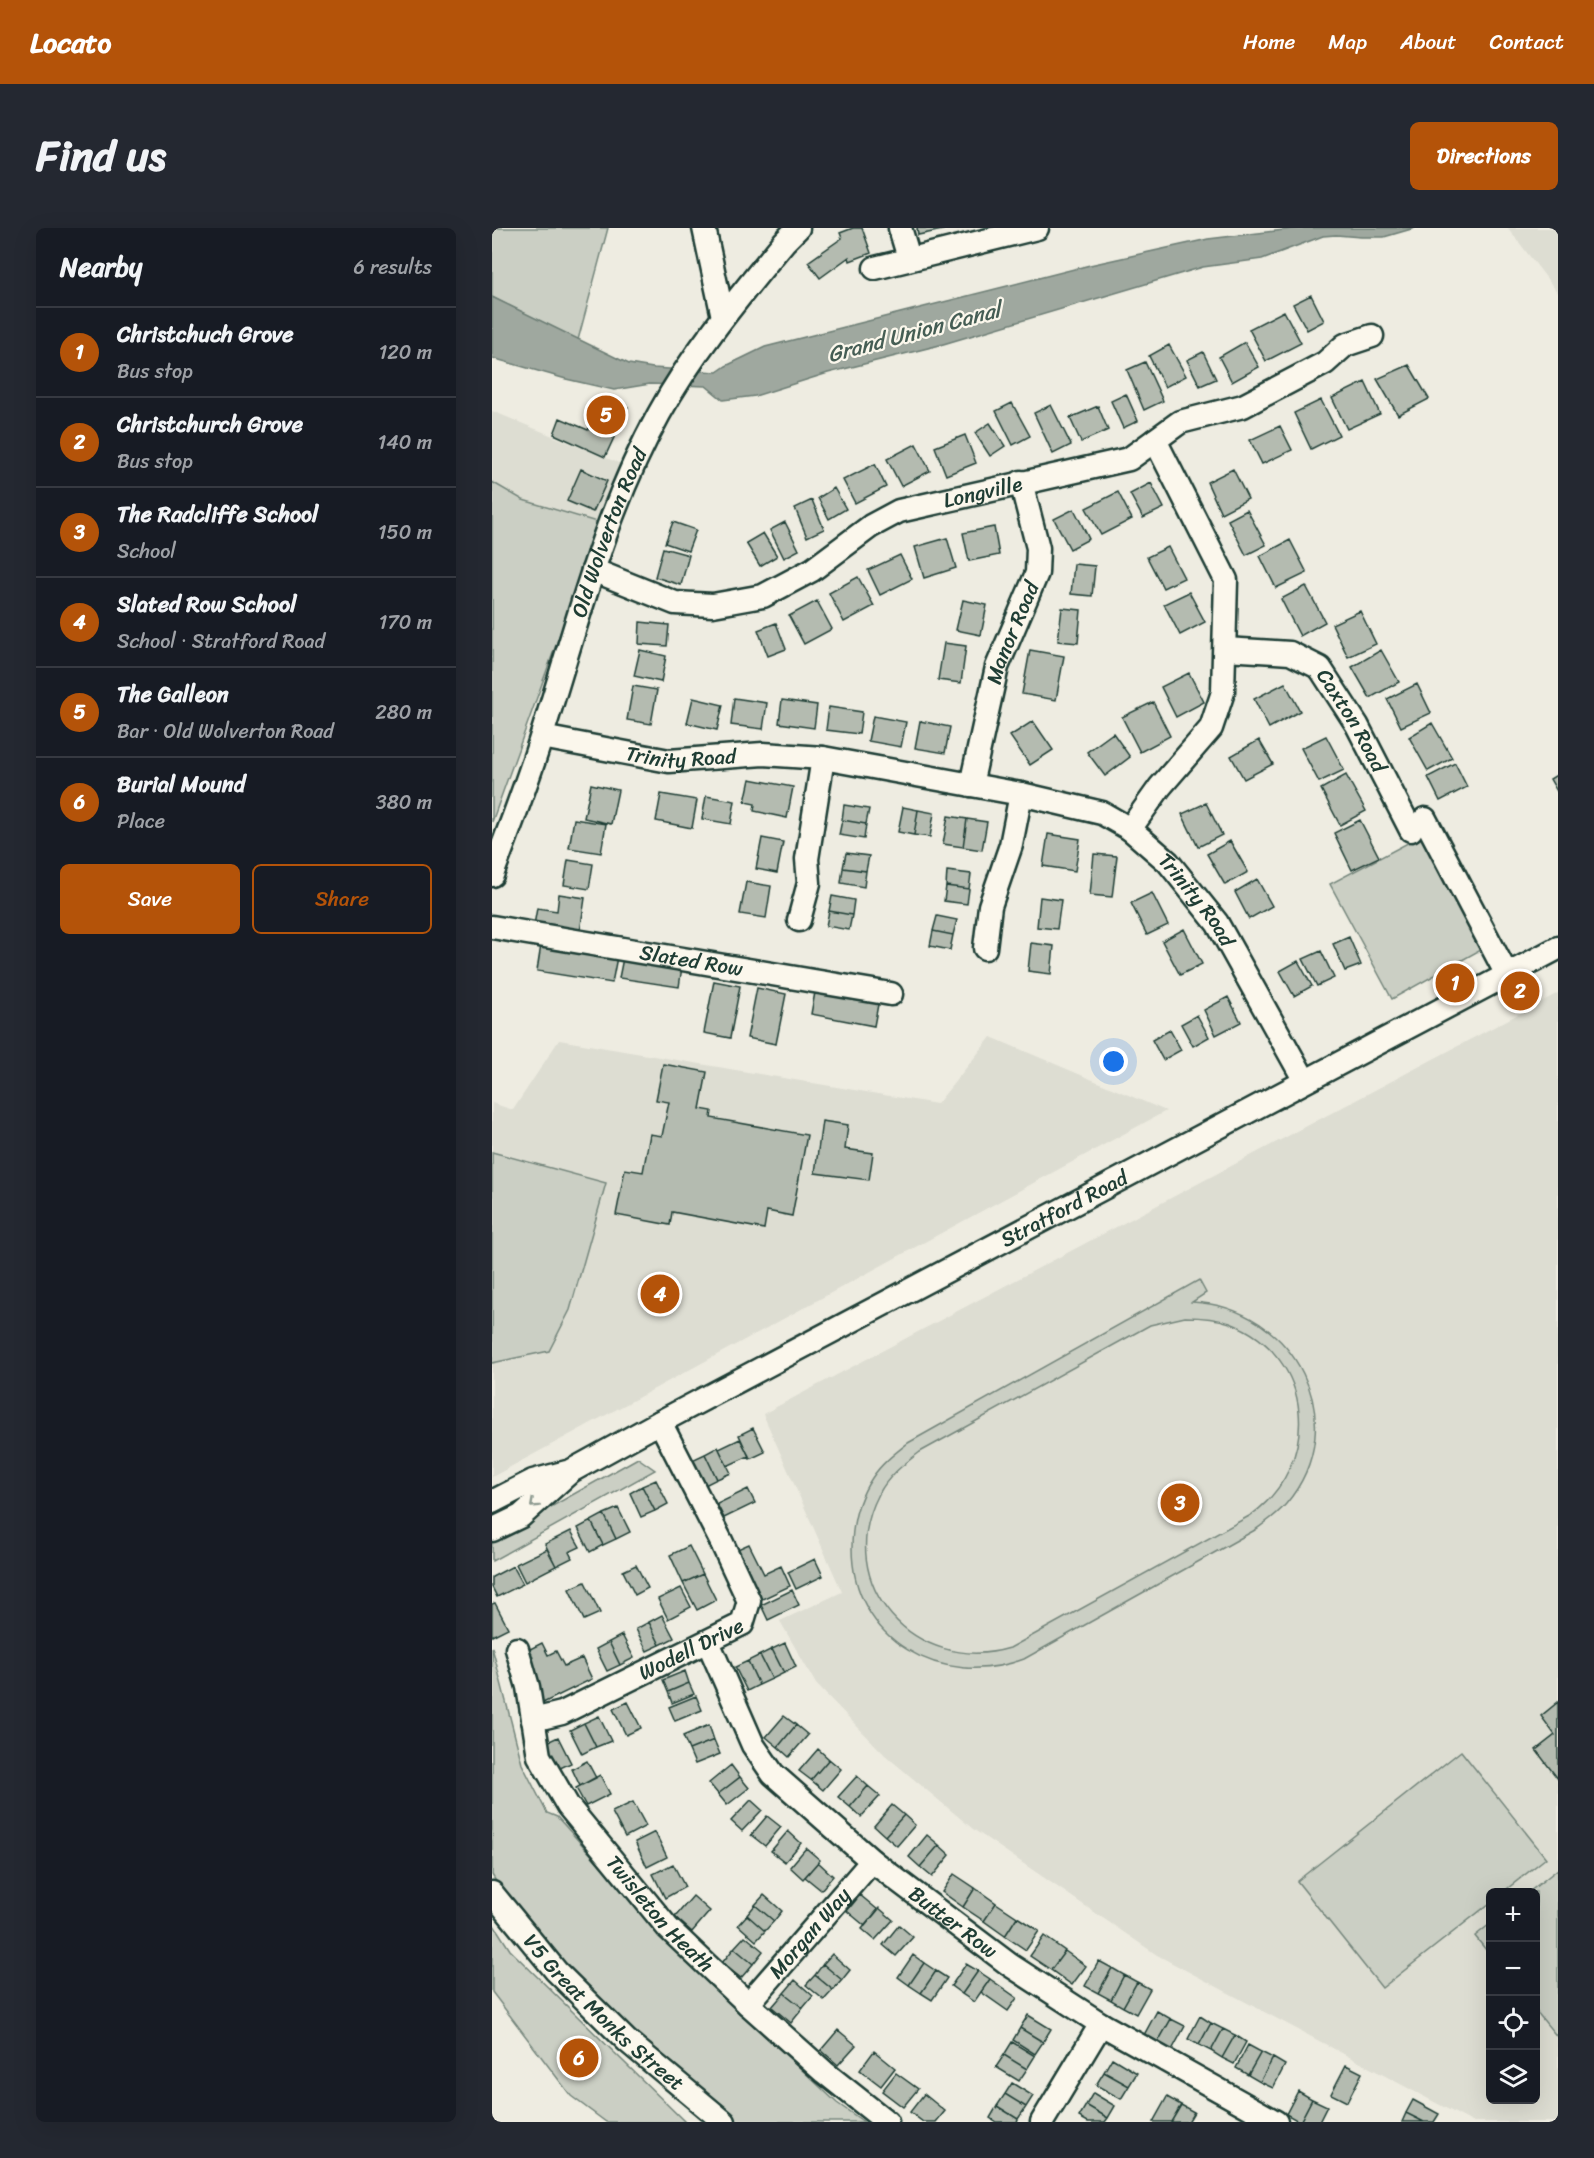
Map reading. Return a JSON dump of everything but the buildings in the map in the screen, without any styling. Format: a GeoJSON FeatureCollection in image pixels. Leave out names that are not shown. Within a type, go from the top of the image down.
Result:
{"type":"FeatureCollection","features":[{"type":"Feature","properties":{"kind":"street"},"geometry":{"type":"LineString","coordinates":[[704,228],[723,317]]}},
{"type":"Feature","properties":{"kind":"street","name":"Old Wolverton Road"},"geometry":{"type":"LineString","coordinates":[[492,874],[542,737],[574,626],[593,570],[619,501],[659,414],[707,338],[784,242],[798,228]]}},
{"type":"Feature","properties":{"kind":"street"},"geometry":{"type":"LineString","coordinates":[[900,228],[909,258]]}},
{"type":"Feature","properties":{"kind":"street"},"geometry":{"type":"LineString","coordinates":[[875,268],[1037,228]]}},
{"type":"Feature","properties":{"kind":"street","name":"Longville"},"geometry":{"type":"LineString","coordinates":[[593,570],[675,603],[713,605],[763,596],[812,570],[871,526],[899,511],[1129,459],[1180,422],[1243,406],[1325,363],[1345,345],[1372,336]]}},
{"type":"Feature","properties":{"kind":"street"},"geometry":{"type":"LineString","coordinates":[[1130,829],[1210,728],[1223,692],[1226,580],[1155,440]]}},
{"type":"Feature","properties":{"kind":"street","name":"Manor Road"},"geometry":{"type":"LineString","coordinates":[[970,785],[997,667],[1037,573],[1038,548],[1021,482]]}},
{"type":"Feature","properties":{"kind":"street","name":"Caxton Road"},"geometry":{"type":"LineString","coordinates":[[1225,649],[1290,653],[1320,668],[1418,824],[1507,975]]}},
{"type":"Feature","properties":{"kind":"street","name":"Trinity Road"},"geometry":{"type":"LineString","coordinates":[[542,737],[669,761],[763,754],[823,758],[1021,794],[1102,813],[1130,829],[1168,862],[1217,923],[1305,1081]]}},
{"type":"Feature","properties":{"kind":"street"},"geometry":{"type":"LineString","coordinates":[[799,920],[809,883],[807,859],[823,758]]}},
{"type":"Feature","properties":{"kind":"street"},"geometry":{"type":"LineString","coordinates":[[985,948],[990,906],[1011,845],[1021,794]]}},
{"type":"Feature","properties":{"kind":"street","name":"Slated Row"},"geometry":{"type":"LineString","coordinates":[[492,927],[891,994]]}},
{"type":"Feature","properties":{"kind":"street","name":"Stratford Road"},"geometry":{"type":"LineString","coordinates":[[492,1530],[521,1515],[571,1471],[660,1422],[1558,948]]}},
{"type":"Feature","properties":{"kind":"street","name":"Wodell Drive"},"geometry":{"type":"LineString","coordinates":[[533,1720],[562,1713],[742,1624],[749,1601],[722,1541],[660,1422]]}},
{"type":"Feature","properties":{"kind":"street","name":"Stratford Road"},"geometry":{"type":"LineString","coordinates":[[492,1502],[533,1481],[571,1471]]}},
{"type":"Feature","properties":{"kind":"street","name":"Butter Row"},"geometry":{"type":"LineString","coordinates":[[708,1642],[753,1745],[773,1774],[872,1862],[1010,1965],[1101,2024],[1276,2122]]}},
{"type":"Feature","properties":{"kind":"street","name":"Twisleton Heath"},"geometry":{"type":"LineString","coordinates":[[516,1649],[528,1687],[539,1756],[568,1806],[668,1928],[824,2072],[887,2122]]}},
{"type":"Feature","properties":{"kind":"street","name":"Morgan Way"},"geometry":{"type":"LineString","coordinates":[[748,2004],[872,1862]]}},
{"type":"Feature","properties":{"kind":"street","name":"V5 Great Monks Street"},"geometry":{"type":"LineString","coordinates":[[492,1893],[556,1971],[619,2033],[724,2122]]}},
{"type":"Feature","properties":{"kind":"street"},"geometry":{"type":"LineString","coordinates":[[1042,2122],[1101,2024]]}},
{"type":"Feature","properties":{"kind":"shaded area"},"geometry":{"type":"Polygon","coordinates":[[[492,228],[608,228],[578,340],[492,297],[492,228]]]}},
{"type":"Feature","properties":{"kind":"shaded area"},"geometry":{"type":"Polygon","coordinates":[[[1508,228],[1558,228],[1558,293],[1508,228]]]}},
{"type":"Feature","properties":{"kind":"shaded area"},"geometry":{"type":"Polygon","coordinates":[[[492,411],[621,464],[600,523],[523,500],[492,482],[492,411]]]}},
{"type":"Feature","properties":{"kind":"shaded area"},"geometry":{"type":"Polygon","coordinates":[[[492,482],[523,500],[600,523],[492,822],[492,482]]]}},
{"type":"Feature","properties":{"kind":"shaded area"},"geometry":{"type":"Polygon","coordinates":[[[1421,836],[1482,949],[1392,999],[1330,884],[1421,836]]]}},
{"type":"Feature","properties":{"kind":"shaded area"},"geometry":{"type":"Polygon","coordinates":[[[1558,993],[1558,2122],[1472,2122],[1157,1955],[973,1829],[885,1755],[816,1684],[780,1621],[842,1592],[763,1414],[1558,993]]]}},
{"type":"Feature","properties":{"kind":"shaded area"},"geometry":{"type":"Polygon","coordinates":[[[991,1037],[1166,1111],[492,1477],[492,1103],[513,1110],[559,1040],[937,1104],[991,1037]]]}},
{"type":"Feature","properties":{"kind":"shaded area"},"geometry":{"type":"Polygon","coordinates":[[[492,1152],[606,1183],[570,1310],[549,1351],[492,1363],[492,1152]]]}},
{"type":"Feature","properties":{"kind":"shaded area"},"geometry":{"type":"Polygon","coordinates":[[[1199,1280],[1206,1293],[1192,1302],[1228,1308],[1259,1324],[1285,1346],[1303,1374],[1313,1405],[1315,1438],[1306,1472],[1286,1504],[1255,1530],[1024,1659],[993,1667],[963,1668],[934,1662],[907,1650],[885,1632],[867,1609],[856,1580],[852,1539],[860,1503],[867,1486],[876,1473],[888,1459],[908,1443],[1199,1280]],[[1185,1317],[1150,1325],[920,1452],[897,1471],[879,1494],[867,1528],[866,1560],[875,1590],[892,1615],[915,1635],[943,1648],[975,1653],[1010,1648],[1251,1515],[1274,1493],[1290,1468],[1298,1440],[1299,1412],[1293,1384],[1279,1359],[1258,1338],[1230,1323],[1185,1317]]]}},
{"type":"Feature","properties":{"kind":"shaded area"},"geometry":{"type":"Polygon","coordinates":[[[638,1458],[655,1470],[492,1561],[492,1540],[638,1458]]]}},
{"type":"Feature","properties":{"kind":"shaded area"},"geometry":{"type":"Polygon","coordinates":[[[492,1647],[522,1764],[547,1813],[557,1817],[689,1963],[837,2103],[864,2122],[734,2122],[604,2010],[511,1905],[492,1875],[492,1647]]]}},
{"type":"Feature","properties":{"kind":"shaded area"},"geometry":{"type":"Polygon","coordinates":[[[1461,1751],[1546,1858],[1508,1888],[1486,1888],[1486,1906],[1382,1988],[1297,1881],[1461,1751]]]}},
{"type":"Feature","properties":{"kind":"shaded area"},"geometry":{"type":"Polygon","coordinates":[[[1558,1869],[1558,2038],[1540,2016],[1540,1888],[1534,1888],[1558,1869]]]}},
{"type":"Feature","properties":{"kind":"shaded area"},"geometry":{"type":"Polygon","coordinates":[[[492,1922],[510,1950],[685,2122],[606,2122],[571,2096],[492,1992],[492,1922]]]}},
{"type":"Feature","properties":{"kind":"shaded area"},"geometry":{"type":"Polygon","coordinates":[[[1486,1927],[1486,1950],[1475,1936],[1486,1927]]]}},
{"type":"Feature","properties":{"kind":"water","name":"Grand Union Canal"},"geometry":{"type":"Polygon","coordinates":[[[1301,228],[1415,228],[1384,237],[1323,236],[1262,259],[1203,267],[940,345],[828,373],[755,396],[723,400],[706,386],[650,384],[614,390],[492,358],[492,297],[629,364],[653,368],[717,372],[765,347],[1090,265],[1208,239],[1301,228]]]}},
{"type":"Feature","properties":{"kind":"place","name":"The Galleon"},"geometry":{"type":"Point","coordinates":[606,415]}},
{"type":"Feature","properties":{"kind":"place","name":"Christchuch Grove"},"geometry":{"type":"Point","coordinates":[1455,983]}},
{"type":"Feature","properties":{"kind":"place","name":"Christchurch Grove"},"geometry":{"type":"Point","coordinates":[1520,991]}},
{"type":"Feature","properties":{"kind":"place","name":"Slated Row School"},"geometry":{"type":"Point","coordinates":[660,1294]}},
{"type":"Feature","properties":{"kind":"place","name":"The Radcliffe School"},"geometry":{"type":"Point","coordinates":[1180,1503]}},
{"type":"Feature","properties":{"kind":"place","name":"Burial Mound"},"geometry":{"type":"Point","coordinates":[579,2058]}}]}
